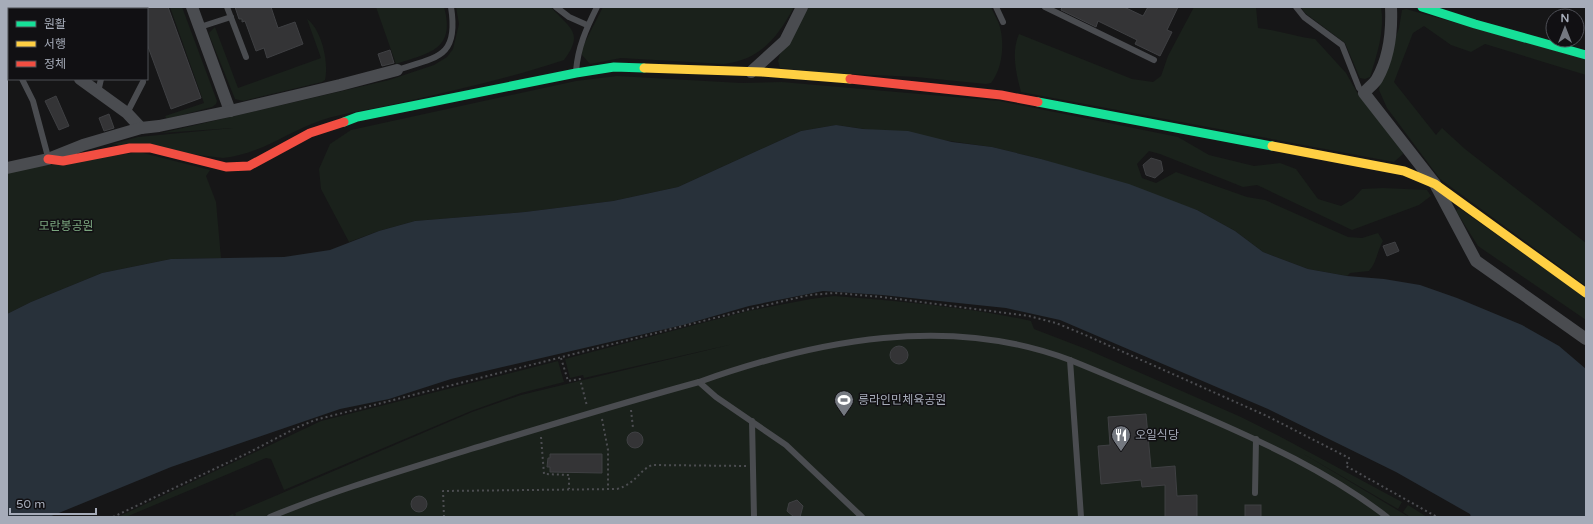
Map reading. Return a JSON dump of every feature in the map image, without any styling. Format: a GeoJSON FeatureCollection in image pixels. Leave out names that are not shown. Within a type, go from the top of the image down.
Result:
{"type":"FeatureCollection","features":[{"type":"Feature","properties":{"kind":"street"},"geometry":{"type":"LineString","coordinates":[[192,7],[230,111]]}},
{"type":"Feature","properties":{"kind":"street"},"geometry":{"type":"LineString","coordinates":[[751,72],[785,41],[802,7]]}},
{"type":"Feature","properties":{"kind":"street"},"geometry":{"type":"LineString","coordinates":[[1392,7],[1390,34],[1385,60],[1377,79],[1364,93],[1435,184],[1476,261],[1586,339]]}},
{"type":"Feature","properties":{"kind":"street"},"geometry":{"type":"LineString","coordinates":[[1422,7],[1475,24],[1586,54]]}},
{"type":"Feature","properties":{"kind":"street"},"geometry":{"type":"LineString","coordinates":[[48,159],[63,161],[130,148],[150,148],[226,168],[249,166],[310,133],[357,118],[576,73],[614,67],[751,72],[875,81],[1008,96],[1404,171],[1435,184],[1586,293]]}},
{"type":"Feature","properties":{"kind":"street"},"geometry":{"type":"LineString","coordinates":[[7,168],[48,159],[83,145],[141,128],[159,126],[230,111],[397,70]]}},
{"type":"Feature","properties":{"kind":"street"},"geometry":{"type":"LineString","coordinates":[[81,80],[127,113],[141,128]]}},
{"type":"Feature","properties":{"kind":"lane"},"geometry":{"type":"LineString","coordinates":[[227,7],[246,57]]}},
{"type":"Feature","properties":{"kind":"lane"},"geometry":{"type":"LineString","coordinates":[[397,70],[430,60],[444,52],[453,35],[454,24],[451,7]]}},
{"type":"Feature","properties":{"kind":"lane"},"geometry":{"type":"LineString","coordinates":[[556,7],[569,17],[587,25]]}},
{"type":"Feature","properties":{"kind":"lane"},"geometry":{"type":"LineString","coordinates":[[576,73],[577,54],[581,38],[597,7]]}},
{"type":"Feature","properties":{"kind":"lane"},"geometry":{"type":"LineString","coordinates":[[996,7],[1003,22]]}},
{"type":"Feature","properties":{"kind":"lane"},"geometry":{"type":"LineString","coordinates":[[1045,7],[1154,60]]}},
{"type":"Feature","properties":{"kind":"lane"},"geometry":{"type":"LineString","coordinates":[[1296,7],[1304,17],[1342,44],[1359,88],[1364,93]]}},
{"type":"Feature","properties":{"kind":"lane"},"geometry":{"type":"LineString","coordinates":[[200,27],[231,17]]}},
{"type":"Feature","properties":{"kind":"lane"},"geometry":{"type":"LineString","coordinates":[[22,80],[33,101],[48,159]]}},
{"type":"Feature","properties":{"kind":"lane"},"geometry":{"type":"LineString","coordinates":[[98,92],[101,80]]}},
{"type":"Feature","properties":{"kind":"lane"},"geometry":{"type":"LineString","coordinates":[[127,113],[143,82]]}},
{"type":"Feature","properties":{"kind":"lane"},"geometry":{"type":"LineString","coordinates":[[270,517],[305,503],[385,476],[539,428],[817,348],[865,339],[916,334],[960,336],[1016,344],[1054,354],[1070,360],[1256,439],[1303,463],[1360,496],[1388,517]]}},
{"type":"Feature","properties":{"kind":"lane"},"geometry":{"type":"LineString","coordinates":[[1070,360],[1081,517]]}},
{"type":"Feature","properties":{"kind":"lane"},"geometry":{"type":"LineString","coordinates":[[699,382],[716,397],[786,445],[862,517]]}},
{"type":"Feature","properties":{"kind":"lane"},"geometry":{"type":"LineString","coordinates":[[752,421],[754,517]]}},
{"type":"Feature","properties":{"kind":"lane"},"geometry":{"type":"LineString","coordinates":[[1255,493],[1256,439]]}},
{"type":"Feature","properties":{"kind":"path"},"geometry":{"type":"LineString","coordinates":[[561,358],[568,381],[580,378],[588,414]]}},
{"type":"Feature","properties":{"kind":"path"},"geometry":{"type":"LineString","coordinates":[[630,401],[633,428]]}},
{"type":"Feature","properties":{"kind":"path"},"geometry":{"type":"LineString","coordinates":[[600,410],[608,450],[608,489]]}},
{"type":"Feature","properties":{"kind":"path"},"geometry":{"type":"LineString","coordinates":[[539,428],[544,474],[569,475],[569,489]]}},
{"type":"Feature","properties":{"kind":"path"},"geometry":{"type":"LineString","coordinates":[[444,517],[443,491],[608,489],[625,487],[634,482],[644,469],[652,465],[753,466]]}},
{"type":"Feature","properties":{"kind":"path"},"geometry":{"type":"LineString","coordinates":[[1346,466],[1437,517]]}},
{"type":"Feature","properties":{"kind":"green space"},"geometry":{"type":"Polygon","coordinates":[[[170,7],[182,7],[217,101],[212,107],[167,119],[165,116],[204,103],[170,7]]]}},
{"type":"Feature","properties":{"kind":"green space"},"geometry":{"type":"Polygon","coordinates":[[[376,7],[444,7],[447,21],[443,41],[437,48],[429,52],[396,64],[376,7]]]}},
{"type":"Feature","properties":{"kind":"green space"},"geometry":{"type":"Polygon","coordinates":[[[456,7],[551,7],[569,26],[574,36],[573,43],[564,60],[477,85],[390,105],[347,113],[322,120],[262,147],[237,156],[223,158],[112,144],[138,137],[233,128],[161,133],[389,80],[434,65],[447,57],[453,49],[459,24],[456,7]]]}},
{"type":"Feature","properties":{"kind":"green space"},"geometry":{"type":"Polygon","coordinates":[[[603,7],[794,7],[781,28],[766,45],[758,52],[737,61],[724,64],[621,58],[590,64],[582,55],[581,50],[603,7]]]}},
{"type":"Feature","properties":{"kind":"green space"},"geometry":{"type":"Polygon","coordinates":[[[808,7],[991,7],[999,24],[1002,39],[1002,55],[998,70],[991,83],[986,84],[916,77],[829,73],[780,68],[778,61],[780,54],[787,46],[808,7]]]}},
{"type":"Feature","properties":{"kind":"green space"},"geometry":{"type":"Polygon","coordinates":[[[1194,7],[1256,7],[1258,28],[1315,39],[1346,73],[1358,94],[1402,149],[1403,154],[1394,162],[1021,92],[1015,63],[1015,48],[1019,34],[1132,79],[1153,82],[1161,76],[1168,56],[1194,7]]]}},
{"type":"Feature","properties":{"kind":"green space"},"geometry":{"type":"Polygon","coordinates":[[[1301,7],[1381,7],[1381,33],[1378,51],[1370,77],[1365,79],[1360,78],[1345,43],[1305,13],[1301,7]]]}},
{"type":"Feature","properties":{"kind":"green space"},"geometry":{"type":"Polygon","coordinates":[[[1406,9],[1586,59],[1586,75],[1485,44],[1471,52],[1451,45],[1424,26],[1413,33],[1394,82],[1436,135],[1442,128],[1465,149],[1586,243],[1586,286],[1440,179],[1387,108],[1379,90],[1380,83],[1399,28],[1402,10],[1406,9]]]}},
{"type":"Feature","properties":{"kind":"green space"},"geometry":{"type":"Polygon","coordinates":[[[307,19],[317,31],[323,47],[326,65],[325,80],[243,101],[235,99],[209,33],[215,27],[238,88],[321,58],[307,19]]]}},
{"type":"Feature","properties":{"kind":"green space"},"geometry":{"type":"Polygon","coordinates":[[[617,76],[741,83],[782,82],[1000,101],[1178,137],[1209,155],[1254,166],[1280,163],[1296,169],[1318,199],[1341,206],[1353,199],[1362,189],[1383,188],[1427,190],[1431,196],[1419,205],[1352,230],[1257,185],[1243,187],[1160,154],[1149,151],[1137,164],[1142,178],[1156,183],[1176,172],[1247,197],[1265,200],[1348,237],[1362,238],[1378,233],[1383,241],[1372,268],[1369,271],[1350,273],[1347,276],[1308,269],[1263,252],[1235,231],[1197,210],[1041,159],[992,147],[836,125],[801,131],[678,187],[613,201],[525,212],[415,221],[379,231],[349,242],[321,189],[319,169],[330,144],[351,130],[576,81],[617,76]]]}},
{"type":"Feature","properties":{"kind":"green space","name":"모란봉공원"},"geometry":{"type":"Polygon","coordinates":[[[139,152],[210,170],[206,176],[216,202],[221,258],[171,259],[102,273],[31,302],[7,314],[7,171],[139,152]]]}},
{"type":"Feature","properties":{"kind":"green space"},"geometry":{"type":"Polygon","coordinates":[[[1459,208],[1586,298],[1586,320],[1478,246],[1456,211],[1459,208]]]}},
{"type":"Feature","properties":{"kind":"green space","name":"릉라인민체육공원"},"geometry":{"type":"Polygon","coordinates":[[[834,296],[958,308],[1031,321],[1034,329],[1086,349],[1241,417],[1279,436],[1402,502],[1398,509],[1302,453],[1409,517],[226,517],[233,514],[234,516],[236,515],[235,513],[472,412],[521,395],[733,344],[584,378],[583,375],[570,378],[565,359],[748,311],[834,296]]]}},
{"type":"Feature","properties":{"kind":"green space"},"geometry":{"type":"Polygon","coordinates":[[[558,361],[564,382],[521,393],[471,411],[284,490],[271,459],[266,458],[126,517],[118,517],[321,421],[558,361]]]}},
{"type":"Feature","properties":{"kind":"green space"},"geometry":{"type":"Polygon","coordinates":[[[1408,505],[1427,517],[1410,517],[1403,512],[1408,505]]]}},
{"type":"Feature","properties":{"kind":"shaded area"},"geometry":{"type":"Polygon","coordinates":[[[836,125],[863,129],[908,131],[952,142],[992,147],[1129,184],[1197,210],[1235,231],[1263,252],[1308,269],[1347,276],[1384,279],[1420,285],[1457,298],[1522,325],[1559,346],[1586,369],[1586,517],[1471,517],[1470,514],[1396,472],[1268,409],[1060,320],[1006,308],[882,295],[823,291],[749,306],[683,325],[451,379],[389,399],[340,409],[171,467],[49,517],[7,517],[7,314],[31,302],[102,273],[171,259],[284,257],[330,250],[379,231],[415,221],[525,212],[613,201],[678,187],[801,131],[836,125]]]}},
{"type":"Feature","properties":{"kind":"building"},"geometry":{"type":"Polygon","coordinates":[[[168,7],[201,98],[171,109],[148,47],[147,8],[168,7]]]}},
{"type":"Feature","properties":{"kind":"building"},"geometry":{"type":"Polygon","coordinates":[[[235,7],[271,7],[278,28],[295,22],[303,44],[267,58],[264,48],[256,51],[245,21],[242,22],[242,19],[239,19],[235,7]]]}},
{"type":"Feature","properties":{"kind":"building"},"geometry":{"type":"Polygon","coordinates":[[[1062,7],[1124,7],[1143,16],[1148,7],[1178,7],[1167,30],[1172,32],[1160,56],[1135,44],[1137,40],[1098,21],[1096,27],[1061,10],[1062,7]]]}},
{"type":"Feature","properties":{"kind":"building"},"geometry":{"type":"Polygon","coordinates":[[[390,50],[394,63],[382,66],[378,54],[390,50]]]}},
{"type":"Feature","properties":{"kind":"building"},"geometry":{"type":"Polygon","coordinates":[[[56,96],[69,126],[59,130],[45,101],[56,96]]]}},
{"type":"Feature","properties":{"kind":"building"},"geometry":{"type":"Polygon","coordinates":[[[109,114],[114,128],[104,131],[99,118],[109,114]]]}},
{"type":"Feature","properties":{"kind":"building"},"geometry":{"type":"Polygon","coordinates":[[[1151,158],[1161,161],[1163,171],[1155,178],[1146,175],[1143,165],[1151,158]]]}},
{"type":"Feature","properties":{"kind":"building"},"geometry":{"type":"Polygon","coordinates":[[[1395,242],[1399,251],[1387,256],[1383,246],[1395,242]]]}},
{"type":"Feature","properties":{"kind":"building"},"geometry":{"type":"Polygon","coordinates":[[[899,346],[905,349],[908,355],[905,361],[899,364],[893,361],[890,355],[893,349],[899,346]]]}},
{"type":"Feature","properties":{"kind":"building"},"geometry":{"type":"Polygon","coordinates":[[[1146,414],[1151,468],[1175,466],[1177,496],[1197,495],[1197,517],[1165,517],[1165,485],[1142,487],[1141,480],[1101,484],[1098,446],[1110,445],[1108,417],[1146,414]]]}},
{"type":"Feature","properties":{"kind":"building"},"geometry":{"type":"Polygon","coordinates":[[[635,432],[641,434],[643,440],[641,446],[635,448],[629,446],[627,440],[629,434],[635,432]]]}},
{"type":"Feature","properties":{"kind":"building"},"geometry":{"type":"Polygon","coordinates":[[[550,454],[602,454],[602,473],[550,472],[550,467],[547,467],[550,454]]]}},
{"type":"Feature","properties":{"kind":"building"},"geometry":{"type":"Polygon","coordinates":[[[416,496],[422,496],[427,501],[425,510],[422,512],[416,512],[411,507],[411,501],[416,496]]]}},
{"type":"Feature","properties":{"kind":"building"},"geometry":{"type":"Polygon","coordinates":[[[797,500],[803,506],[800,517],[794,517],[787,511],[789,503],[797,500]]]}},
{"type":"Feature","properties":{"kind":"building"},"geometry":{"type":"Polygon","coordinates":[[[1245,505],[1261,505],[1261,517],[1245,517],[1245,505]]]}},
{"type":"Feature","properties":{"kind":"traffic: fast"},"geometry":{"type":"LineString","coordinates":[[1422,7],[1475,24],[1586,55]]}},
{"type":"Feature","properties":{"kind":"traffic: fast"},"geometry":{"type":"LineString","coordinates":[[344,122],[357,117],[576,73],[614,67],[644,68]]}},
{"type":"Feature","properties":{"kind":"traffic: fast"},"geometry":{"type":"LineString","coordinates":[[1038,102],[1272,146]]}},
{"type":"Feature","properties":{"kind":"traffic: slow"},"geometry":{"type":"LineString","coordinates":[[644,68],[762,72],[850,79]]}},
{"type":"Feature","properties":{"kind":"traffic: slow"},"geometry":{"type":"LineString","coordinates":[[1272,146],[1404,171],[1435,184],[1586,293]]}},
{"type":"Feature","properties":{"kind":"traffic: jam"},"geometry":{"type":"LineString","coordinates":[[850,79],[1001,95],[1038,102]]}},
{"type":"Feature","properties":{"kind":"traffic: jam"},"geometry":{"type":"LineString","coordinates":[[48,159],[63,161],[130,148],[150,148],[226,167],[249,166],[310,133],[344,122]]}},
{"type":"Feature","properties":{"kind":"place","name":"릉라인민체육공원"},"geometry":{"type":"Point","coordinates":[844,417]}},
{"type":"Feature","properties":{"kind":"place","name":"오일식당"},"geometry":{"type":"Point","coordinates":[1121,452]}}]}
